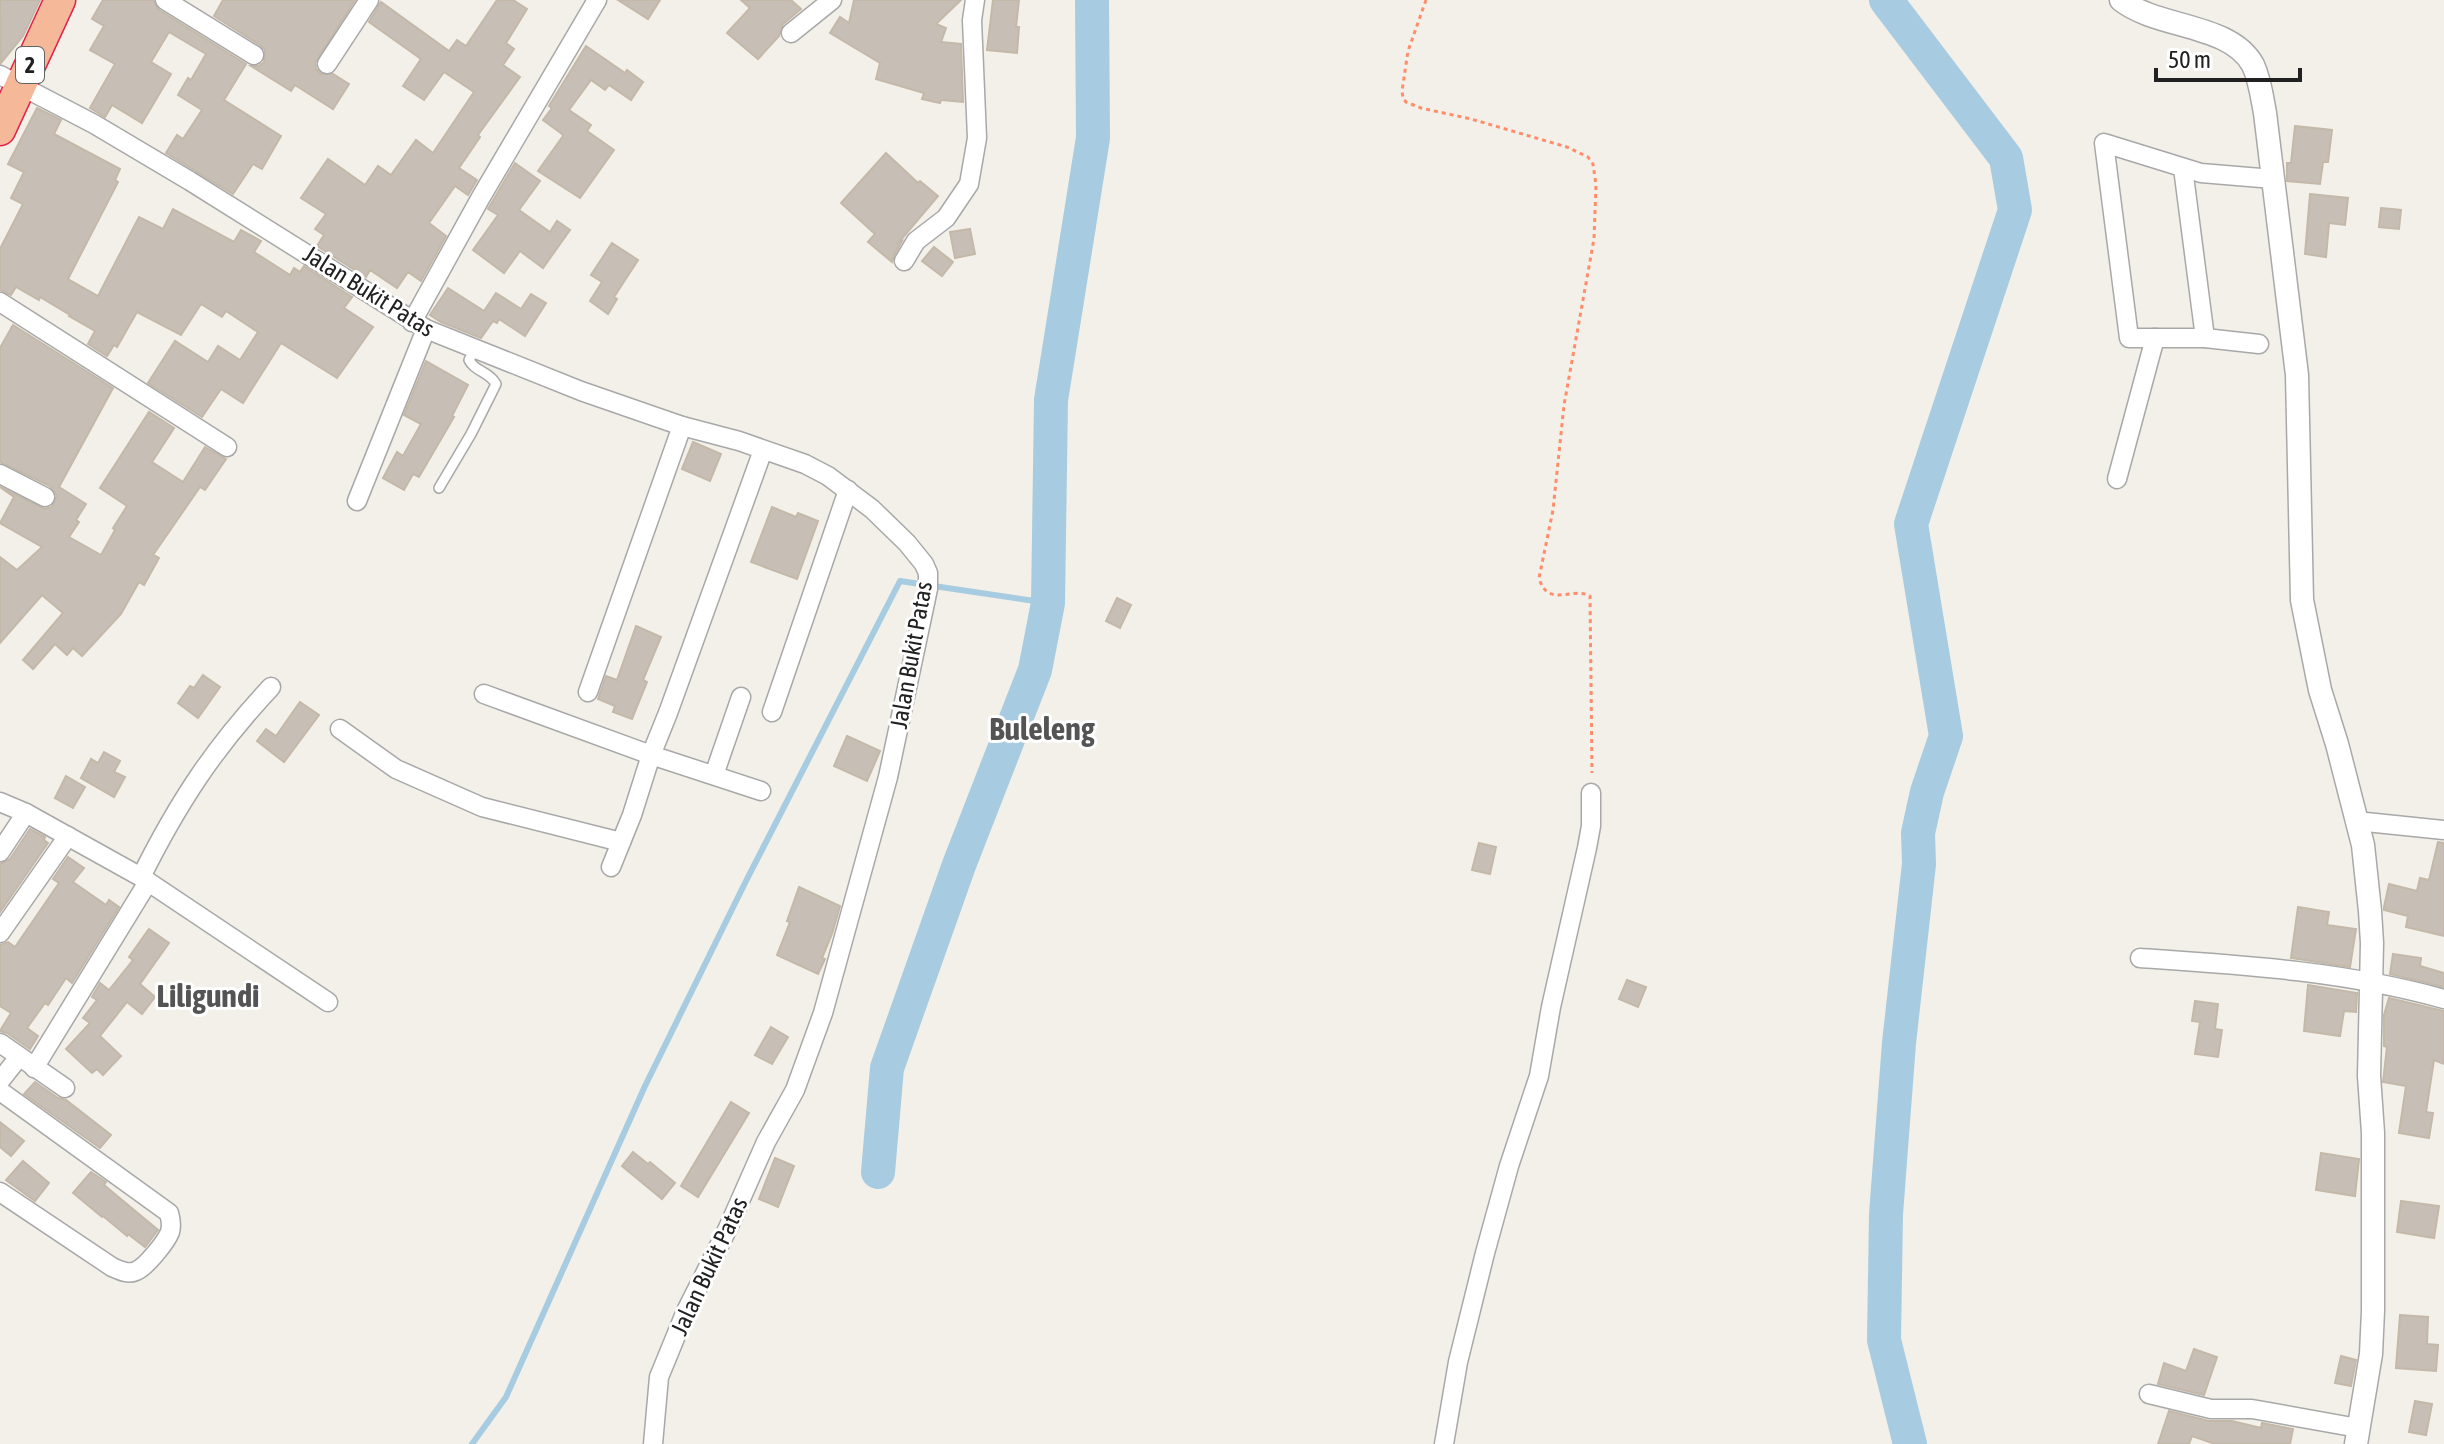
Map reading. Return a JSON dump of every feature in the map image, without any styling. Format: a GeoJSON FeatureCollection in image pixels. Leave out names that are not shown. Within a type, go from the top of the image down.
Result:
{"type":"FeatureCollection","features":[{"type":"Feature","properties":{"kind":"highway","name":"2"},"geometry":{"type":"LineString","coordinates":[[0,130],[10,81],[60,0]]}},
{"type":"Feature","properties":{"kind":"street"},"geometry":{"type":"LineString","coordinates":[[165,0],[254,55]]}},
{"type":"Feature","properties":{"kind":"street"},"geometry":{"type":"LineString","coordinates":[[327,64],[369,0]]}},
{"type":"Feature","properties":{"kind":"street"},"geometry":{"type":"LineString","coordinates":[[357,501],[419,326],[481,197],[597,0]]}},
{"type":"Feature","properties":{"kind":"street"},"geometry":{"type":"LineString","coordinates":[[791,33],[832,0]]}},
{"type":"Feature","properties":{"kind":"street"},"geometry":{"type":"LineString","coordinates":[[904,261],[916,241],[946,218],[969,184],[977,138],[972,20],[975,0]]}},
{"type":"Feature","properties":{"kind":"street"},"geometry":{"type":"LineString","coordinates":[[2121,0],[2147,15],[2219,36],[2243,51],[2253,65],[2260,87],[2297,375],[2302,600],[2320,690],[2337,744],[2368,872],[2372,943],[2369,1076],[2373,1133],[2373,1311],[2371,1354],[2357,1436],[2252,1409],[2211,1409],[2149,1394]]}},
{"type":"Feature","properties":{"kind":"street","name":"Jalan Bukit Patas"},"geometry":{"type":"LineString","coordinates":[[10,81],[94,124],[176,173],[419,326],[569,386],[682,426],[739,441],[805,464],[848,490],[907,543],[924,564],[928,581],[888,777],[823,1013],[802,1074],[766,1142],[728,1228],[686,1311],[659,1377],[653,1444]]}},
{"type":"Feature","properties":{"kind":"street"},"geometry":{"type":"LineString","coordinates":[[2259,344],[2205,338],[2129,338],[2104,143],[2201,173],[2273,179]]}},
{"type":"Feature","properties":{"kind":"street"},"geometry":{"type":"LineString","coordinates":[[2183,168],[2205,338]]}},
{"type":"Feature","properties":{"kind":"street"},"geometry":{"type":"LineString","coordinates":[[0,302],[227,447]]}},
{"type":"Feature","properties":{"kind":"street"},"geometry":{"type":"LineString","coordinates":[[2117,479],[2155,338]]}},
{"type":"Feature","properties":{"kind":"street"},"geometry":{"type":"LineString","coordinates":[[588,692],[682,426]]}},
{"type":"Feature","properties":{"kind":"street"},"geometry":{"type":"LineString","coordinates":[[611,867],[763,450]]}},
{"type":"Feature","properties":{"kind":"street"},"geometry":{"type":"LineString","coordinates":[[1,476],[45,497]]}},
{"type":"Feature","properties":{"kind":"street"},"geometry":{"type":"LineString","coordinates":[[772,712],[848,490]]}},
{"type":"Feature","properties":{"kind":"street"},"geometry":{"type":"LineString","coordinates":[[0,1081],[26,1062],[144,880],[182,799],[209,758],[271,687]]}},
{"type":"Feature","properties":{"kind":"street"},"geometry":{"type":"LineString","coordinates":[[484,694],[761,791]]}},
{"type":"Feature","properties":{"kind":"street"},"geometry":{"type":"LineString","coordinates":[[714,775],[741,697]]}},
{"type":"Feature","properties":{"kind":"street"},"geometry":{"type":"LineString","coordinates":[[340,729],[396,769],[482,807],[621,842]]}},
{"type":"Feature","properties":{"kind":"street"},"geometry":{"type":"LineString","coordinates":[[1444,1444],[1458,1362],[1485,1253],[1509,1166],[1539,1076],[1551,1007],[1587,848],[1591,793]]}},
{"type":"Feature","properties":{"kind":"street"},"geometry":{"type":"LineString","coordinates":[[0,802],[26,813],[144,880],[328,1002]]}},
{"type":"Feature","properties":{"kind":"street"},"geometry":{"type":"LineString","coordinates":[[0,852],[26,813]]}},
{"type":"Feature","properties":{"kind":"street"},"geometry":{"type":"LineString","coordinates":[[2356,821],[2444,830]]}},
{"type":"Feature","properties":{"kind":"street"},"geometry":{"type":"LineString","coordinates":[[0,933],[68,836]]}},
{"type":"Feature","properties":{"kind":"street"},"geometry":{"type":"LineString","coordinates":[[2140,958],[2280,968],[2370,981],[2444,999]]}},
{"type":"Feature","properties":{"kind":"street"},"geometry":{"type":"LineString","coordinates":[[0,1043],[65,1088]]}},
{"type":"Feature","properties":{"kind":"street"},"geometry":{"type":"LineString","coordinates":[[0,1091],[169,1213],[172,1222],[170,1231],[144,1264],[136,1271],[125,1272],[112,1267],[0,1192]]}},
{"type":"Feature","properties":{"kind":"lane"},"geometry":{"type":"LineString","coordinates":[[439,488],[496,384],[493,378],[471,365],[469,360],[475,349]]}},
{"type":"Feature","properties":{"kind":"path"},"geometry":{"type":"LineString","coordinates":[[1426,0],[1408,51],[1402,91],[1406,102],[1567,147],[1588,157],[1593,164],[1596,185],[1594,239],[1568,378],[1553,510],[1539,578],[1540,584],[1556,596],[1583,593],[1590,596],[1591,793]]}},
{"type":"Feature","properties":{"kind":"building"},"geometry":{"type":"Polygon","coordinates":[[[0,0],[40,0],[23,36],[1,63],[0,0]]]}},
{"type":"Feature","properties":{"kind":"building"},"geometry":{"type":"Polygon","coordinates":[[[103,0],[153,0],[159,10],[246,64],[224,100],[281,136],[262,169],[253,164],[233,194],[166,153],[177,135],[183,139],[202,110],[178,95],[206,54],[169,32],[151,62],[171,74],[142,123],[112,105],[105,117],[90,108],[115,64],[90,50],[104,26],[92,19],[103,0]]]}},
{"type":"Feature","properties":{"kind":"building"},"geometry":{"type":"Polygon","coordinates":[[[223,0],[355,0],[315,63],[321,74],[333,74],[349,84],[333,109],[295,85],[291,91],[251,66],[264,62],[265,50],[214,16],[223,0]]]}},
{"type":"Feature","properties":{"kind":"building"},"geometry":{"type":"Polygon","coordinates":[[[497,0],[513,0],[527,9],[506,43],[514,49],[503,65],[520,77],[478,135],[480,137],[459,168],[477,180],[468,195],[455,186],[429,223],[446,236],[421,281],[408,272],[397,288],[370,270],[366,277],[317,246],[324,235],[315,229],[326,214],[301,198],[328,159],[365,185],[378,166],[391,175],[416,140],[433,153],[474,92],[444,72],[424,100],[403,86],[421,59],[369,22],[381,2],[449,51],[457,40],[466,46],[497,0]]]}},
{"type":"Feature","properties":{"kind":"building"},"geometry":{"type":"Polygon","coordinates":[[[618,0],[660,0],[648,19],[618,0]]]}},
{"type":"Feature","properties":{"kind":"building"},"geometry":{"type":"Polygon","coordinates":[[[741,0],[791,0],[801,9],[783,24],[779,36],[758,59],[727,33],[750,8],[741,0]]]}},
{"type":"Feature","properties":{"kind":"building"},"geometry":{"type":"Polygon","coordinates":[[[854,0],[961,0],[936,24],[946,28],[941,42],[961,44],[963,102],[941,100],[940,103],[922,99],[924,93],[876,79],[880,63],[830,33],[840,17],[849,23],[854,0]]]}},
{"type":"Feature","properties":{"kind":"building"},"geometry":{"type":"Polygon","coordinates":[[[993,0],[1019,0],[1017,53],[987,50],[993,0]]]}},
{"type":"Feature","properties":{"kind":"building"},"geometry":{"type":"Polygon","coordinates":[[[586,46],[643,82],[631,100],[609,85],[605,90],[591,80],[569,110],[591,125],[587,131],[614,150],[580,198],[538,171],[563,136],[543,120],[586,46]]]}},
{"type":"Feature","properties":{"kind":"building"},"geometry":{"type":"Polygon","coordinates":[[[37,108],[61,120],[54,134],[120,169],[115,180],[118,182],[68,279],[98,296],[139,217],[163,229],[173,209],[234,242],[241,230],[261,241],[254,252],[290,275],[294,268],[300,272],[304,266],[352,297],[344,308],[373,327],[337,378],[281,343],[243,403],[221,389],[202,417],[148,383],[175,341],[208,362],[218,346],[240,360],[258,332],[226,311],[222,317],[201,304],[181,335],[137,312],[117,347],[114,345],[107,356],[88,344],[95,331],[70,315],[16,287],[11,295],[0,290],[0,249],[23,204],[11,198],[24,172],[8,164],[37,108]]]}},
{"type":"Feature","properties":{"kind":"building"},"geometry":{"type":"Polygon","coordinates":[[[2295,126],[2332,130],[2328,162],[2323,162],[2320,184],[2287,181],[2287,163],[2291,163],[2295,126]]]}},
{"type":"Feature","properties":{"kind":"building"},"geometry":{"type":"Polygon","coordinates":[[[886,153],[918,183],[920,181],[938,196],[899,242],[902,241],[892,262],[868,242],[875,234],[841,203],[886,153]]]}},
{"type":"Feature","properties":{"kind":"building"},"geometry":{"type":"Polygon","coordinates":[[[515,163],[540,181],[519,210],[550,232],[557,221],[570,230],[543,268],[520,251],[504,273],[473,250],[498,215],[488,209],[515,163]]]}},
{"type":"Feature","properties":{"kind":"building"},"geometry":{"type":"Polygon","coordinates":[[[2310,194],[2348,198],[2345,225],[2329,223],[2326,257],[2305,254],[2310,194]]]}},
{"type":"Feature","properties":{"kind":"building"},"geometry":{"type":"Polygon","coordinates":[[[2381,208],[2401,210],[2399,229],[2379,227],[2381,208]]]}},
{"type":"Feature","properties":{"kind":"building"},"geometry":{"type":"Polygon","coordinates":[[[970,229],[975,254],[955,258],[950,232],[970,229]]]}},
{"type":"Feature","properties":{"kind":"building"},"geometry":{"type":"Polygon","coordinates":[[[612,243],[638,260],[614,297],[617,299],[608,314],[590,301],[602,282],[591,275],[612,243]]]}},
{"type":"Feature","properties":{"kind":"building"},"geometry":{"type":"Polygon","coordinates":[[[934,247],[953,262],[942,276],[922,261],[934,247]]]}},
{"type":"Feature","properties":{"kind":"building"},"geometry":{"type":"Polygon","coordinates":[[[448,288],[484,311],[496,293],[521,309],[531,294],[546,303],[525,336],[499,319],[497,323],[493,321],[481,338],[430,315],[448,288]]]}},
{"type":"Feature","properties":{"kind":"building"},"geometry":{"type":"Polygon","coordinates":[[[13,325],[113,388],[59,487],[86,504],[69,537],[101,555],[127,506],[100,488],[149,412],[174,428],[152,462],[183,482],[205,447],[226,459],[205,490],[200,487],[153,555],[159,558],[144,585],[139,582],[121,614],[82,656],[73,648],[67,655],[55,644],[33,669],[23,660],[63,613],[42,595],[0,643],[0,557],[17,570],[42,547],[0,523],[14,497],[0,487],[45,509],[52,507],[57,496],[50,486],[0,462],[0,348],[13,325]]]}},
{"type":"Feature","properties":{"kind":"building"},"geometry":{"type":"Polygon","coordinates":[[[426,361],[468,385],[454,417],[419,477],[413,474],[404,490],[383,478],[397,452],[403,456],[421,424],[404,415],[426,361]]]}},
{"type":"Feature","properties":{"kind":"building"},"geometry":{"type":"Polygon","coordinates":[[[693,442],[721,454],[710,481],[682,469],[693,442]]]}},
{"type":"Feature","properties":{"kind":"building"},"geometry":{"type":"Polygon","coordinates":[[[772,507],[796,517],[798,513],[818,521],[797,579],[751,562],[772,507]]]}},
{"type":"Feature","properties":{"kind":"building"},"geometry":{"type":"Polygon","coordinates":[[[1117,598],[1131,605],[1120,628],[1106,621],[1117,598]]]}},
{"type":"Feature","properties":{"kind":"building"},"geometry":{"type":"Polygon","coordinates":[[[636,626],[661,637],[643,680],[647,682],[632,719],[613,712],[615,706],[598,699],[606,676],[617,680],[636,626]]]}},
{"type":"Feature","properties":{"kind":"building"},"geometry":{"type":"Polygon","coordinates":[[[203,675],[220,687],[198,718],[178,703],[203,675]]]}},
{"type":"Feature","properties":{"kind":"building"},"geometry":{"type":"Polygon","coordinates":[[[300,702],[319,715],[284,762],[257,741],[266,729],[276,736],[300,702]]]}},
{"type":"Feature","properties":{"kind":"building"},"geometry":{"type":"Polygon","coordinates":[[[847,736],[880,751],[867,781],[834,766],[847,736]]]}},
{"type":"Feature","properties":{"kind":"building"},"geometry":{"type":"Polygon","coordinates":[[[104,752],[120,761],[114,772],[125,777],[114,797],[81,778],[91,759],[98,763],[104,752]]]}},
{"type":"Feature","properties":{"kind":"building"},"geometry":{"type":"Polygon","coordinates":[[[66,776],[85,787],[73,808],[55,798],[66,776]]]}},
{"type":"Feature","properties":{"kind":"building"},"geometry":{"type":"Polygon","coordinates":[[[30,829],[45,837],[48,843],[0,912],[0,864],[10,859],[30,829]]]}},
{"type":"Feature","properties":{"kind":"building"},"geometry":{"type":"Polygon","coordinates":[[[2438,842],[2444,843],[2444,936],[2406,927],[2408,916],[2384,910],[2389,884],[2417,891],[2420,878],[2429,880],[2438,842]]]}},
{"type":"Feature","properties":{"kind":"building"},"geometry":{"type":"Polygon","coordinates":[[[1479,843],[1496,847],[1490,874],[1472,870],[1479,843]]]}},
{"type":"Feature","properties":{"kind":"building"},"geometry":{"type":"Polygon","coordinates":[[[68,857],[84,868],[73,882],[106,905],[109,900],[119,907],[72,983],[66,978],[48,1005],[45,1003],[27,1028],[38,1036],[30,1049],[0,1031],[11,1013],[0,1006],[0,945],[8,942],[15,947],[59,883],[53,879],[68,857]]]}},
{"type":"Feature","properties":{"kind":"building"},"geometry":{"type":"Polygon","coordinates":[[[799,887],[840,906],[818,974],[777,955],[799,887]]]}},
{"type":"Feature","properties":{"kind":"building"},"geometry":{"type":"Polygon","coordinates":[[[2298,907],[2329,912],[2327,925],[2356,929],[2350,967],[2291,958],[2298,907]]]}},
{"type":"Feature","properties":{"kind":"building"},"geometry":{"type":"Polygon","coordinates":[[[149,929],[169,943],[140,984],[155,997],[142,1014],[127,1002],[100,1036],[121,1056],[103,1075],[97,1069],[92,1073],[66,1049],[90,1023],[83,1018],[97,1000],[92,997],[100,983],[109,990],[133,960],[129,957],[149,929]]]}},
{"type":"Feature","properties":{"kind":"building"},"geometry":{"type":"Polygon","coordinates":[[[2393,954],[2421,958],[2420,966],[2444,973],[2444,987],[2390,974],[2393,954]]]}},
{"type":"Feature","properties":{"kind":"building"},"geometry":{"type":"Polygon","coordinates":[[[1627,980],[1646,987],[1638,1007],[1619,999],[1627,980]]]}},
{"type":"Feature","properties":{"kind":"building"},"geometry":{"type":"Polygon","coordinates":[[[2308,985],[2357,993],[2356,1012],[2344,1011],[2340,1036],[2304,1031],[2308,985]]]}},
{"type":"Feature","properties":{"kind":"building"},"geometry":{"type":"Polygon","coordinates":[[[2389,998],[2444,1011],[2444,1064],[2434,1060],[2426,1112],[2433,1113],[2429,1138],[2399,1133],[2406,1086],[2383,1082],[2387,1047],[2384,1046],[2384,1015],[2389,998]]]}},
{"type":"Feature","properties":{"kind":"building"},"geometry":{"type":"Polygon","coordinates":[[[2195,1001],[2218,1004],[2215,1029],[2222,1030],[2218,1057],[2195,1054],[2200,1022],[2192,1021],[2195,1001]]]}},
{"type":"Feature","properties":{"kind":"building"},"geometry":{"type":"Polygon","coordinates":[[[771,1027],[788,1037],[772,1064],[755,1055],[771,1027]]]}},
{"type":"Feature","properties":{"kind":"building"},"geometry":{"type":"Polygon","coordinates":[[[35,1082],[66,1100],[111,1135],[100,1148],[24,1094],[35,1082]]]}},
{"type":"Feature","properties":{"kind":"building"},"geometry":{"type":"Polygon","coordinates":[[[731,1102],[749,1113],[698,1197],[681,1186],[731,1102]]]}},
{"type":"Feature","properties":{"kind":"building"},"geometry":{"type":"Polygon","coordinates":[[[0,1122],[24,1141],[11,1156],[0,1147],[0,1122]]]}},
{"type":"Feature","properties":{"kind":"building"},"geometry":{"type":"Polygon","coordinates":[[[633,1152],[675,1183],[662,1199],[622,1166],[633,1152]]]}},
{"type":"Feature","properties":{"kind":"building"},"geometry":{"type":"Polygon","coordinates":[[[2321,1153],[2359,1159],[2355,1196],[2316,1190],[2321,1153]]]}},
{"type":"Feature","properties":{"kind":"building"},"geometry":{"type":"Polygon","coordinates":[[[775,1158],[794,1166],[778,1207],[759,1199],[775,1158]]]}},
{"type":"Feature","properties":{"kind":"building"},"geometry":{"type":"Polygon","coordinates":[[[23,1161],[49,1183],[35,1201],[6,1180],[23,1161]]]}},
{"type":"Feature","properties":{"kind":"building"},"geometry":{"type":"Polygon","coordinates":[[[91,1172],[158,1230],[145,1247],[73,1193],[91,1172]]]}},
{"type":"Feature","properties":{"kind":"building"},"geometry":{"type":"Polygon","coordinates":[[[2401,1201],[2439,1206],[2434,1238],[2397,1232],[2401,1201]]]}},
{"type":"Feature","properties":{"kind":"building"},"geometry":{"type":"Polygon","coordinates":[[[2400,1315],[2428,1317],[2427,1344],[2438,1345],[2436,1371],[2396,1368],[2400,1315]]]}},
{"type":"Feature","properties":{"kind":"building"},"geometry":{"type":"Polygon","coordinates":[[[2194,1349],[2217,1357],[2204,1395],[2158,1384],[2164,1363],[2186,1371],[2194,1349]]]}},
{"type":"Feature","properties":{"kind":"building"},"geometry":{"type":"Polygon","coordinates":[[[2341,1356],[2356,1360],[2351,1386],[2335,1383],[2341,1356]]]}},
{"type":"Feature","properties":{"kind":"building"},"geometry":{"type":"Polygon","coordinates":[[[2415,1401],[2432,1404],[2426,1435],[2409,1432],[2415,1401]]]}},
{"type":"Feature","properties":{"kind":"building"},"geometry":{"type":"Polygon","coordinates":[[[2169,1411],[2209,1421],[2232,1421],[2261,1428],[2262,1423],[2293,1429],[2290,1444],[2215,1444],[2192,1436],[2189,1444],[2158,1444],[2169,1411]]]}},
{"type":"Feature","properties":{"kind":"waterway"},"geometry":{"type":"LineString","coordinates":[[878,1172],[887,1068],[959,865],[1035,670],[1048,603],[1051,400],[1093,138],[1092,0]]}},
{"type":"Feature","properties":{"kind":"waterway"},"geometry":{"type":"LineString","coordinates":[[1886,0],[2006,158],[2015,210],[1911,524],[1946,736],[1927,792],[1918,833],[1919,864],[1899,1043],[1886,1214],[1884,1340],[1910,1444]]}},
{"type":"Feature","properties":{"kind":"waterway"},"geometry":{"type":"LineString","coordinates":[[472,1444],[506,1397],[645,1086],[900,581],[1048,603]]}},
{"type":"Feature","properties":{"kind":"district","name":"Buleleng"},"geometry":{"type":"Point","coordinates":[1042,728]}},
{"type":"Feature","properties":{"kind":"district","name":"Liligundi"},"geometry":{"type":"Point","coordinates":[208,995]}}]}
